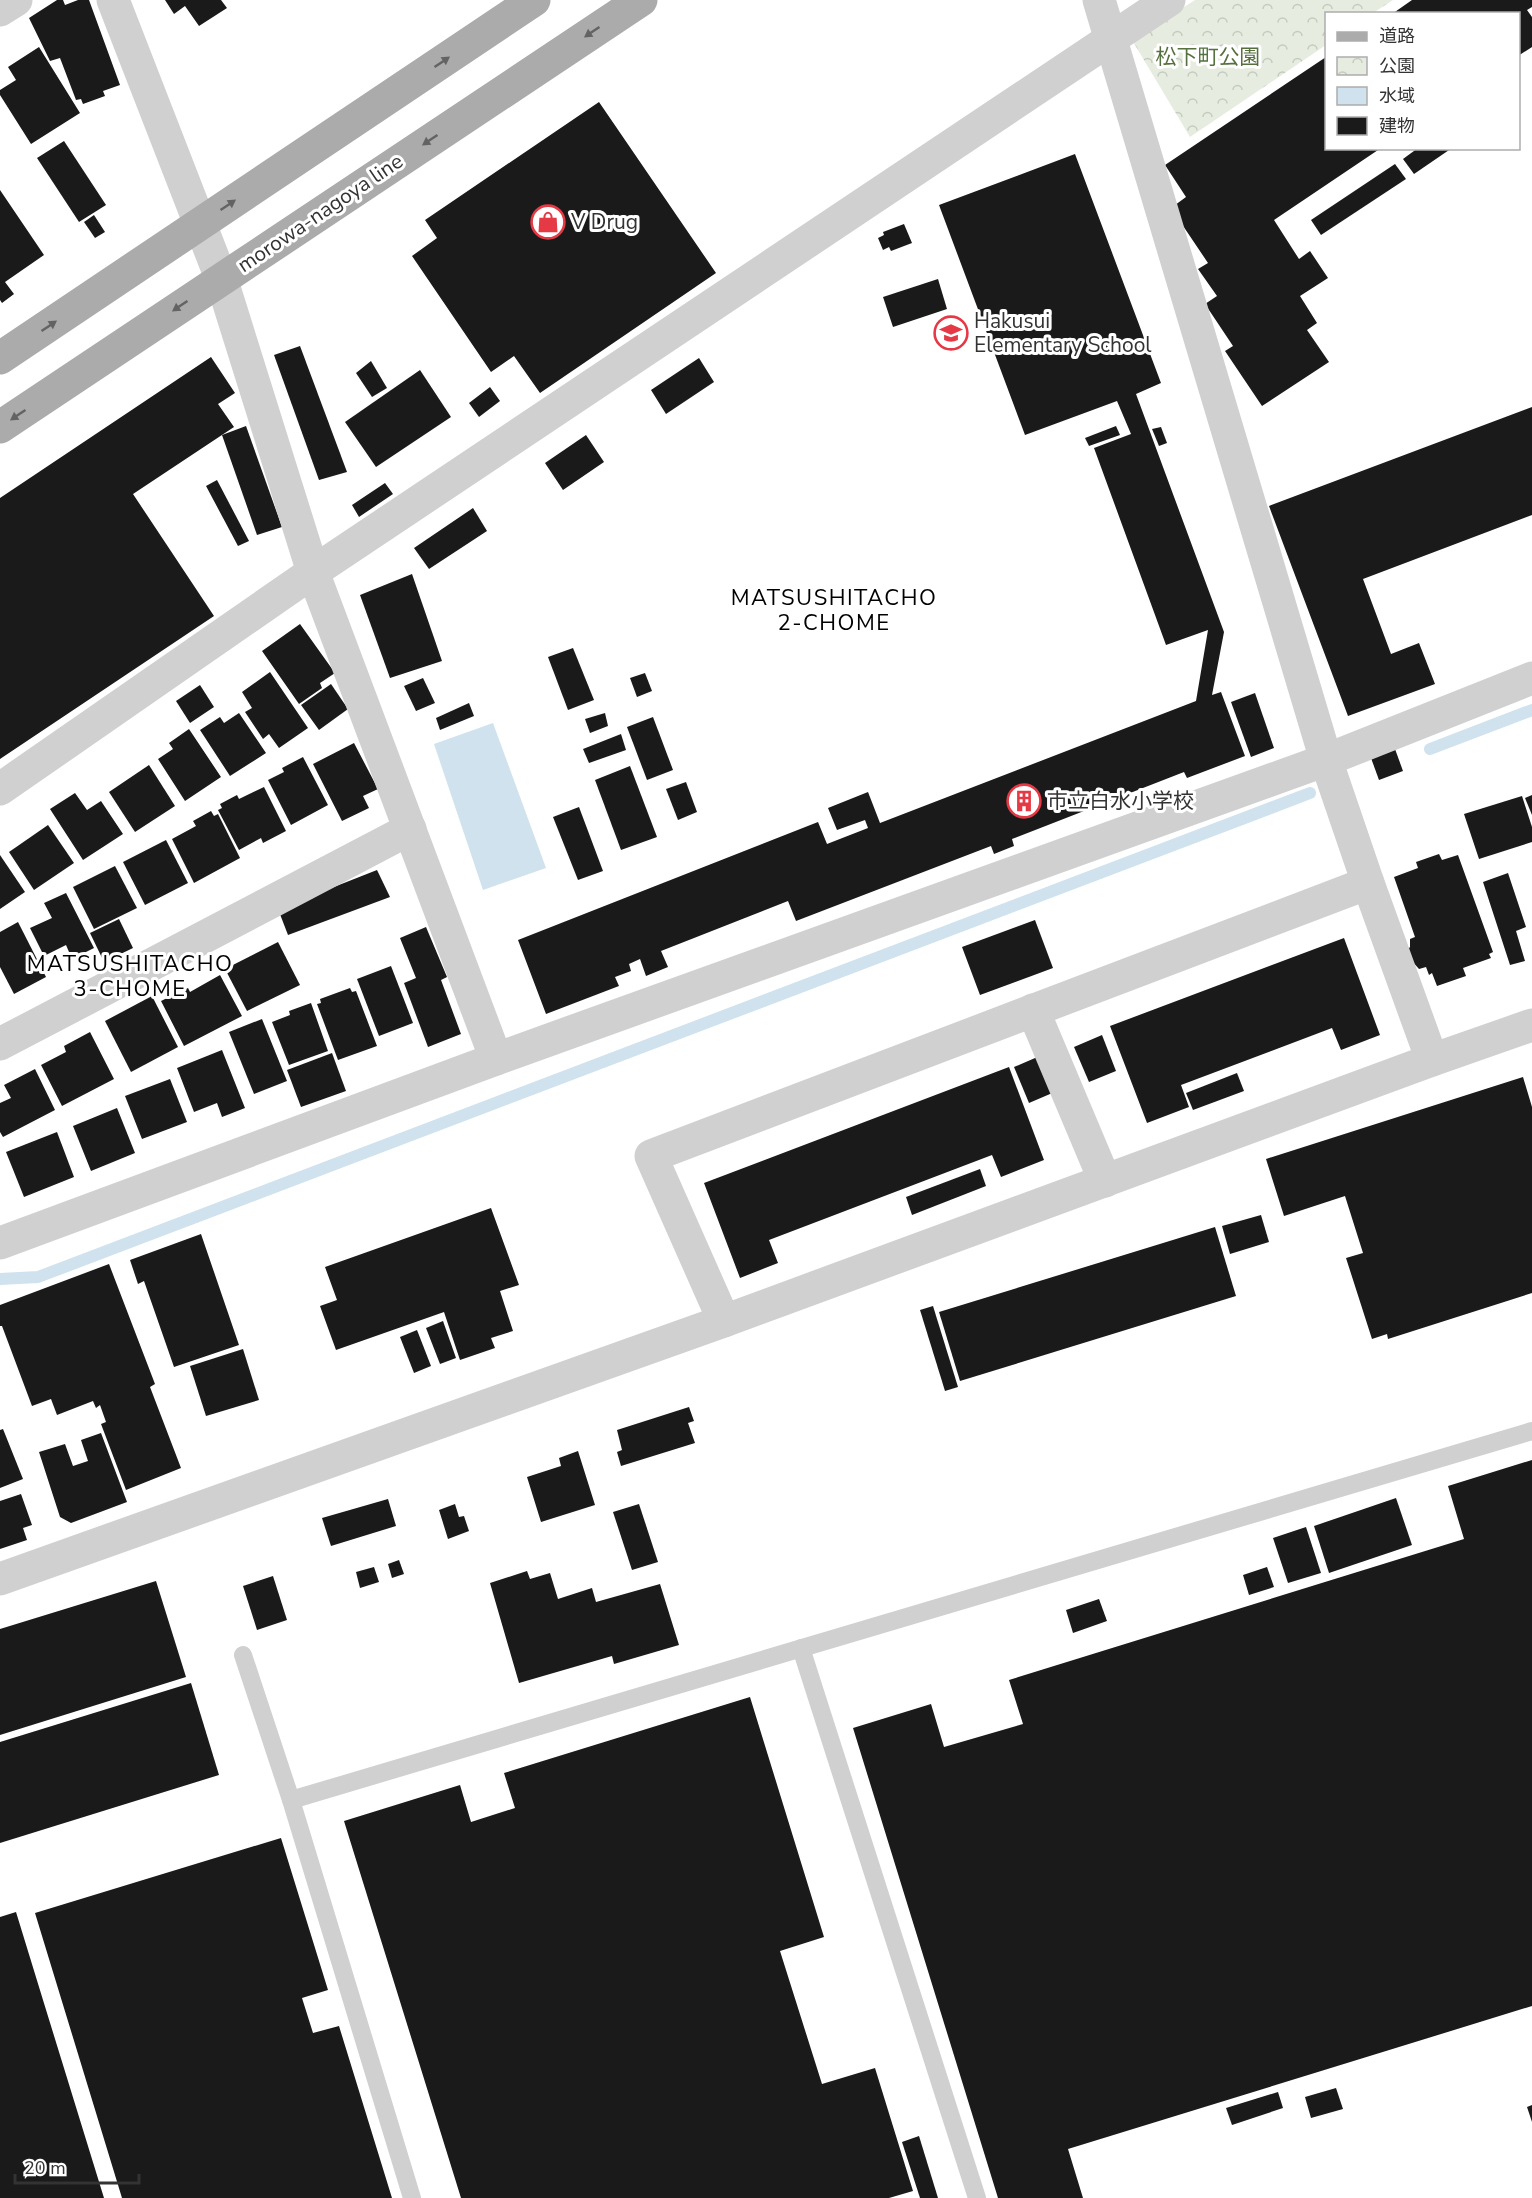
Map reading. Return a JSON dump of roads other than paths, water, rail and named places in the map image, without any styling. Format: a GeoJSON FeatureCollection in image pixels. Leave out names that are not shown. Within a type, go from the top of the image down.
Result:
{"type":"FeatureCollection","features":[{"type":"Feature","properties":{"kind":"main road"},"geometry":{"type":"LineString","coordinates":[[0,358],[534,0]]}},
{"type":"Feature","properties":{"kind":"main road","name":"morowa-nagoya line"},"geometry":{"type":"LineString","coordinates":[[0,427],[641,0]]}},
{"type":"Feature","properties":{"kind":"street"},"geometry":{"type":"LineString","coordinates":[[0,10],[15,0]]}},
{"type":"Feature","properties":{"kind":"street"},"geometry":{"type":"LineString","coordinates":[[113,0],[221,278],[313,572],[496,1059]]}},
{"type":"Feature","properties":{"kind":"street"},"geometry":{"type":"LineString","coordinates":[[1099,0],[1326,760],[1432,1060]]}},
{"type":"Feature","properties":{"kind":"street"},"geometry":{"type":"LineString","coordinates":[[0,789],[313,572],[1169,0]]}},
{"type":"Feature","properties":{"kind":"street"},"geometry":{"type":"LineString","coordinates":[[0,1243],[496,1059],[1326,760],[1532,678]]}},
{"type":"Feature","properties":{"kind":"street"},"geometry":{"type":"LineString","coordinates":[[0,1044],[410,830]]}},
{"type":"Feature","properties":{"kind":"street"},"geometry":{"type":"LineString","coordinates":[[724,1321],[651,1156],[1368,883]]}},
{"type":"Feature","properties":{"kind":"street"},"geometry":{"type":"LineString","coordinates":[[1033,1010],[1105,1181]]}},
{"type":"Feature","properties":{"kind":"street"},"geometry":{"type":"LineString","coordinates":[[0,1579],[724,1321],[1532,1025]]}},
{"type":"Feature","properties":{"kind":"lane"},"geometry":{"type":"LineString","coordinates":[[291,1800],[1532,1431]]}},
{"type":"Feature","properties":{"kind":"lane"},"geometry":{"type":"LineString","coordinates":[[801,1648],[977,2198]]}},
{"type":"Feature","properties":{"kind":"lane"},"geometry":{"type":"LineString","coordinates":[[243,1655],[291,1800],[412,2198]]}},
{"type":"Feature","properties":{"kind":"water"},"geometry":{"type":"Polygon","coordinates":[[[493,723],[546,868],[483,890],[434,744],[493,723]]]}},
{"type":"Feature","properties":{"kind":"waterway"},"geometry":{"type":"LineString","coordinates":[[1430,749],[1532,710]]}},
{"type":"Feature","properties":{"kind":"waterway"},"geometry":{"type":"LineString","coordinates":[[0,1279],[38,1277],[1310,793]]}},
{"type":"Feature","properties":{"kind":"place","name":"V Drug"},"geometry":{"type":"Point","coordinates":[548,222]}},
{"type":"Feature","properties":{"kind":"place","name":"Hakusui Elementary School"},"geometry":{"type":"Point","coordinates":[951,333]}},
{"type":"Feature","properties":{"kind":"place","name":"市立白水小学校"},"geometry":{"type":"Point","coordinates":[1024,801]}},
{"type":"Feature","properties":{"kind":"district","name":"MATSUSHITACHO 2-CHOME"},"geometry":{"type":"Point","coordinates":[834,610]}},
{"type":"Feature","properties":{"kind":"district","name":"MATSUSHITACHO 3-CHOME"},"geometry":{"type":"Point","coordinates":[130,976]}},
{"type":"Feature","properties":{"kind":"park label","name":"松下町公園"},"geometry":{"type":"Point","coordinates":[1208,57]}}]}
